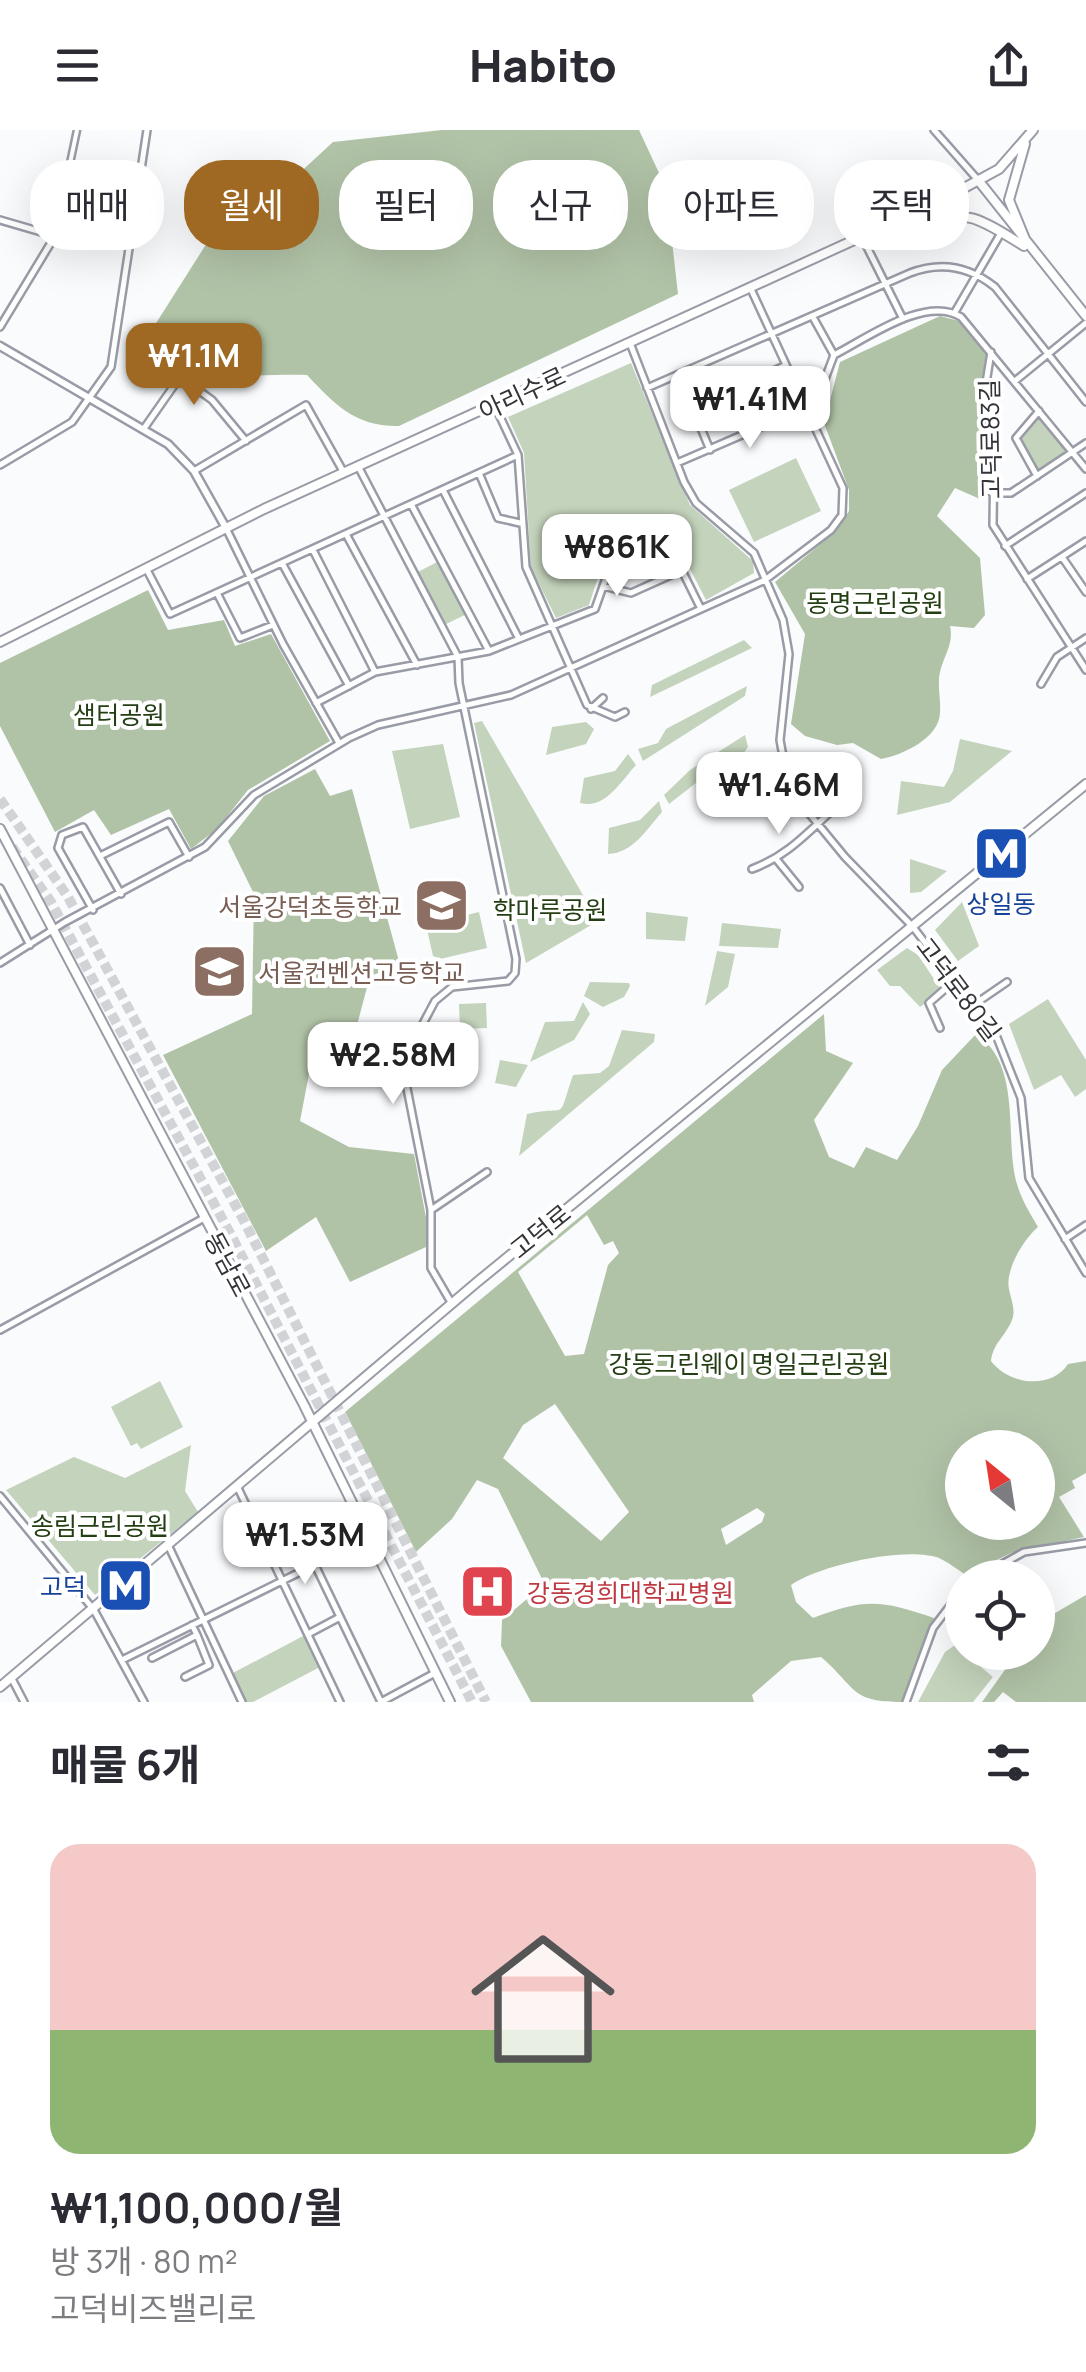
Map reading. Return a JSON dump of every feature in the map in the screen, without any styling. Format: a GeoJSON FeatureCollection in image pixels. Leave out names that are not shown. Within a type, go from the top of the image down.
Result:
{"type":"FeatureCollection","features":[{"type":"Feature","properties":{"kind":"main road","name":"아리수로"},"geometry":{"type":"LineString","coordinates":[[969,184],[999,169],[1033,130]]}},
{"type":"Feature","properties":{"kind":"main road"},"geometry":{"type":"LineString","coordinates":[[1026,142],[1009,200],[1028,248]]}},
{"type":"Feature","properties":{"kind":"main road"},"geometry":{"type":"LineString","coordinates":[[978,180],[1086,320]]}},
{"type":"Feature","properties":{"kind":"main road"},"geometry":{"type":"LineString","coordinates":[[969,217],[983,220],[1028,248]]}},
{"type":"Feature","properties":{"kind":"main road","name":"아리수로"},"geometry":{"type":"LineString","coordinates":[[0,642],[226,528],[834,250]]}},
{"type":"Feature","properties":{"kind":"main road","name":"고덕로"},"geometry":{"type":"LineString","coordinates":[[0,1687],[452,1304],[1086,784]]}},
{"type":"Feature","properties":{"kind":"main road","name":"동남로"},"geometry":{"type":"LineString","coordinates":[[0,829],[313,1424],[450,1702]]}},
{"type":"Feature","properties":{"kind":"street"},"geometry":{"type":"LineString","coordinates":[[71,160],[77,130]]}},
{"type":"Feature","properties":{"kind":"street"},"geometry":{"type":"LineString","coordinates":[[143,160],[147,130]]}},
{"type":"Feature","properties":{"kind":"street"},"geometry":{"type":"LineString","coordinates":[[934,130],[978,180]]}},
{"type":"Feature","properties":{"kind":"street"},"geometry":{"type":"LineString","coordinates":[[0,220],[30,229]]}},
{"type":"Feature","properties":{"kind":"street"},"geometry":{"type":"LineString","coordinates":[[677,463],[816,403],[834,355],[904,319],[940,310],[954,312],[1002,231]]}},
{"type":"Feature","properties":{"kind":"street"},"geometry":{"type":"LineString","coordinates":[[0,328],[47,250]]}},
{"type":"Feature","properties":{"kind":"street"},"geometry":{"type":"LineString","coordinates":[[0,465],[72,422],[92,398],[117,348],[130,250]]}},
{"type":"Feature","properties":{"kind":"street"},"geometry":{"type":"LineString","coordinates":[[869,250],[904,319]]}},
{"type":"Feature","properties":{"kind":"street"},"geometry":{"type":"LineString","coordinates":[[647,388],[806,317],[814,319],[886,284],[930,268],[976,274],[995,287],[1086,402]]}},
{"type":"Feature","properties":{"kind":"street"},"geometry":{"type":"LineString","coordinates":[[0,963],[55,928],[189,857],[216,839],[254,795],[339,743],[378,726],[512,695],[765,580],[831,530],[842,515],[843,488],[809,406],[750,287]]}},
{"type":"Feature","properties":{"kind":"street","name":"고덕로83길"},"geometry":{"type":"LineString","coordinates":[[954,312],[991,352],[985,389],[994,452],[993,525],[1086,670]]}},
{"type":"Feature","properties":{"kind":"street"},"geometry":{"type":"LineString","coordinates":[[814,319],[834,355]]}},
{"type":"Feature","properties":{"kind":"street"},"geometry":{"type":"LineString","coordinates":[[1015,381],[1086,320]]}},
{"type":"Feature","properties":{"kind":"street","name":"고덕로80길"},"geometry":{"type":"LineString","coordinates":[[630,343],[696,503],[754,553],[783,620],[789,654],[780,740],[786,773],[819,827],[913,928],[1003,1048],[1021,1098],[1030,1178],[1086,1272]]}},
{"type":"Feature","properties":{"kind":"street"},"geometry":{"type":"LineString","coordinates":[[0,346],[145,428],[194,471],[339,743]]}},
{"type":"Feature","properties":{"kind":"street"},"geometry":{"type":"LineString","coordinates":[[991,352],[1086,469]]}},
{"type":"Feature","properties":{"kind":"street"},"geometry":{"type":"LineString","coordinates":[[694,409],[787,365]]}},
{"type":"Feature","properties":{"kind":"street"},"geometry":{"type":"LineString","coordinates":[[679,374],[710,450]]}},
{"type":"Feature","properties":{"kind":"street"},"geometry":{"type":"LineString","coordinates":[[145,428],[180,377],[212,400],[246,440]]}},
{"type":"Feature","properties":{"kind":"street"},"geometry":{"type":"LineString","coordinates":[[194,471],[306,405],[344,474]]}},
{"type":"Feature","properties":{"kind":"street"},"geometry":{"type":"LineString","coordinates":[[495,406],[518,455],[526,567],[551,626],[591,710],[615,717],[625,712]]}},
{"type":"Feature","properties":{"kind":"street"},"geometry":{"type":"LineString","coordinates":[[1036,476],[1016,438],[1039,411]]}},
{"type":"Feature","properties":{"kind":"street"},"geometry":{"type":"LineString","coordinates":[[992,493],[1011,493],[1086,443]]}},
{"type":"Feature","properties":{"kind":"street"},"geometry":{"type":"LineString","coordinates":[[145,567],[170,614],[518,455]]}},
{"type":"Feature","properties":{"kind":"street"},"geometry":{"type":"LineString","coordinates":[[359,468],[458,657],[464,708],[516,959],[515,973],[498,984],[452,988],[434,1001],[402,1062],[431,1210],[431,1268],[452,1304]]}},
{"type":"Feature","properties":{"kind":"street"},"geometry":{"type":"LineString","coordinates":[[479,474],[498,518],[520,523]]}},
{"type":"Feature","properties":{"kind":"street"},"geometry":{"type":"LineString","coordinates":[[443,490],[519,639]]}},
{"type":"Feature","properties":{"kind":"street"},"geometry":{"type":"LineString","coordinates":[[1006,546],[1086,493]]}},
{"type":"Feature","properties":{"kind":"street"},"geometry":{"type":"LineString","coordinates":[[411,504],[489,651]]}},
{"type":"Feature","properties":{"kind":"street"},"geometry":{"type":"LineString","coordinates":[[346,534],[417,664]]}},
{"type":"Feature","properties":{"kind":"street"},"geometry":{"type":"LineString","coordinates":[[316,703],[376,672],[489,651],[595,608],[612,561],[664,536],[701,610]]}},
{"type":"Feature","properties":{"kind":"street"},"geometry":{"type":"LineString","coordinates":[[1027,580],[1086,541]]}},
{"type":"Feature","properties":{"kind":"street"},"geometry":{"type":"LineString","coordinates":[[313,549],[376,672]]}},
{"type":"Feature","properties":{"kind":"street"},"geometry":{"type":"LineString","coordinates":[[1062,557],[1085,590]]}},
{"type":"Feature","properties":{"kind":"street"},"geometry":{"type":"LineString","coordinates":[[282,563],[349,686]]}},
{"type":"Feature","properties":{"kind":"street"},"geometry":{"type":"LineString","coordinates":[[603,586],[632,593],[680,571]]}},
{"type":"Feature","properties":{"kind":"street"},"geometry":{"type":"LineString","coordinates":[[217,593],[240,638],[273,625]]}},
{"type":"Feature","properties":{"kind":"street"},"geometry":{"type":"LineString","coordinates":[[1041,684],[1049,666],[1086,638]]}},
{"type":"Feature","properties":{"kind":"street"},"geometry":{"type":"LineString","coordinates":[[591,710],[603,698]]}},
{"type":"Feature","properties":{"kind":"street"},"geometry":{"type":"LineString","coordinates":[[752,870],[777,860],[819,827],[823,814],[857,790]]}},
{"type":"Feature","properties":{"kind":"street"},"geometry":{"type":"LineString","coordinates":[[100,856],[169,822],[189,857]]}},
{"type":"Feature","properties":{"kind":"street"},"geometry":{"type":"LineString","coordinates":[[93,910],[57,840],[83,827],[122,894]]}},
{"type":"Feature","properties":{"kind":"street"},"geometry":{"type":"LineString","coordinates":[[777,860],[799,887]]}},
{"type":"Feature","properties":{"kind":"street"},"geometry":{"type":"LineString","coordinates":[[0,888],[30,945]]}},
{"type":"Feature","properties":{"kind":"street"},"geometry":{"type":"LineString","coordinates":[[0,909],[8,904]]}},
{"type":"Feature","properties":{"kind":"street"},"geometry":{"type":"LineString","coordinates":[[940,1028],[929,1003],[952,982]]}},
{"type":"Feature","properties":{"kind":"street"},"geometry":{"type":"LineString","coordinates":[[972,1006],[1008,982]]}},
{"type":"Feature","properties":{"kind":"street"},"geometry":{"type":"LineString","coordinates":[[431,1210],[487,1172]]}},
{"type":"Feature","properties":{"kind":"street"},"geometry":{"type":"LineString","coordinates":[[0,1330],[204,1218]]}},
{"type":"Feature","properties":{"kind":"street"},"geometry":{"type":"LineString","coordinates":[[1065,1238],[1086,1225]]}},
{"type":"Feature","properties":{"kind":"street"},"geometry":{"type":"LineString","coordinates":[[238,1488],[340,1702]]}},
{"type":"Feature","properties":{"kind":"street"},"geometry":{"type":"LineString","coordinates":[[0,1496],[94,1610],[144,1702]]}},
{"type":"Feature","properties":{"kind":"street"},"geometry":{"type":"LineString","coordinates":[[122,1660],[370,1538]]}},
{"type":"Feature","properties":{"kind":"street"},"geometry":{"type":"LineString","coordinates":[[1009,1560],[1024,1552],[1086,1543]]}},
{"type":"Feature","properties":{"kind":"street"},"geometry":{"type":"LineString","coordinates":[[169,1547],[242,1702]]}},
{"type":"Feature","properties":{"kind":"street"},"geometry":{"type":"LineString","coordinates":[[315,1564],[381,1702],[436,1673]]}},
{"type":"Feature","properties":{"kind":"street"},"geometry":{"type":"LineString","coordinates":[[906,1702],[933,1628],[945,1612]]}},
{"type":"Feature","properties":{"kind":"street"},"geometry":{"type":"LineString","coordinates":[[308,1634],[340,1617]]}},
{"type":"Feature","properties":{"kind":"street"},"geometry":{"type":"LineString","coordinates":[[184,1676],[208,1666],[192,1625]]}},
{"type":"Feature","properties":{"kind":"street"},"geometry":{"type":"LineString","coordinates":[[152,1658],[196,1636]]}},
{"type":"Feature","properties":{"kind":"street"},"geometry":{"type":"LineString","coordinates":[[12,1677],[24,1702]]}},
{"type":"Feature","properties":{"kind":"green space"},"geometry":{"type":"Polygon","coordinates":[[[442,130],[639,130],[653,160],[648,160],[648,250],[673,250],[678,294],[399,426],[370,423],[347,412],[307,375],[198,371],[160,354],[146,339],[202,250],[319,250],[319,160],[314,160],[333,142],[442,130]]]}},
{"type":"Feature","properties":{"kind":"green space","name":"동명근린공원"},"geometry":{"type":"Polygon","coordinates":[[[940,316],[959,321],[986,354],[977,412],[985,451],[980,499],[955,488],[937,516],[980,558],[985,615],[974,628],[950,626],[950,644],[939,677],[940,713],[933,730],[909,749],[881,759],[853,743],[837,745],[805,736],[791,724],[805,634],[775,582],[836,531],[849,511],[849,490],[824,423],[840,362],[940,316]]]}},
{"type":"Feature","properties":{"kind":"green space","name":"동명근린공원"},"geometry":{"type":"Polygon","coordinates":[[[631,363],[690,505],[753,561],[754,573],[706,600],[670,530],[605,556],[589,605],[556,618],[531,568],[524,453],[508,417],[631,363]]]}},
{"type":"Feature","properties":{"kind":"green space"},"geometry":{"type":"Polygon","coordinates":[[[1039,412],[1071,452],[1037,475],[1019,444],[1019,432],[1039,412]]]}},
{"type":"Feature","properties":{"kind":"green space"},"geometry":{"type":"Polygon","coordinates":[[[796,458],[821,511],[754,542],[729,490],[796,458]]]}},
{"type":"Feature","properties":{"kind":"green space"},"geometry":{"type":"Polygon","coordinates":[[[441,560],[469,613],[442,626],[414,574],[441,560]]]}},
{"type":"Feature","properties":{"kind":"green space","name":"샘터공원"},"geometry":{"type":"Polygon","coordinates":[[[148,590],[168,630],[224,620],[235,646],[271,634],[330,741],[248,790],[217,829],[191,849],[169,809],[111,835],[94,810],[55,832],[0,726],[0,663],[148,590]]]}},
{"type":"Feature","properties":{"kind":"green space"},"geometry":{"type":"Polygon","coordinates":[[[744,640],[752,648],[650,697],[652,685],[744,640]]]}},
{"type":"Feature","properties":{"kind":"green space"},"geometry":{"type":"Polygon","coordinates":[[[747,686],[745,696],[643,761],[638,749],[658,743],[666,729],[747,686]]]}},
{"type":"Feature","properties":{"kind":"green space","name":"학마루공원"},"geometry":{"type":"Polygon","coordinates":[[[482,721],[598,921],[526,963],[474,723],[482,721]]]}},
{"type":"Feature","properties":{"kind":"green space"},"geometry":{"type":"Polygon","coordinates":[[[586,722],[594,729],[586,744],[546,755],[552,727],[586,722]]]}},
{"type":"Feature","properties":{"kind":"green space"},"geometry":{"type":"Polygon","coordinates":[[[745,735],[748,747],[743,754],[728,758],[669,804],[664,795],[690,770],[745,735]]]}},
{"type":"Feature","properties":{"kind":"green space"},"geometry":{"type":"Polygon","coordinates":[[[960,739],[1012,751],[950,802],[897,815],[901,781],[944,787],[953,771],[960,739]]]}},
{"type":"Feature","properties":{"kind":"green space"},"geometry":{"type":"Polygon","coordinates":[[[443,744],[460,817],[410,829],[392,751],[443,744]]]}},
{"type":"Feature","properties":{"kind":"green space"},"geometry":{"type":"Polygon","coordinates":[[[628,754],[636,765],[612,793],[597,802],[580,803],[584,778],[615,771],[628,754]]]}},
{"type":"Feature","properties":{"kind":"green space"},"geometry":{"type":"Polygon","coordinates":[[[315,769],[330,796],[352,789],[400,965],[370,976],[356,1029],[317,1032],[300,1121],[349,1147],[414,1154],[428,1228],[426,1247],[350,1282],[316,1217],[266,1251],[163,1055],[252,1014],[254,894],[228,841],[264,796],[315,769]]]}},
{"type":"Feature","properties":{"kind":"green space"},"geometry":{"type":"Polygon","coordinates":[[[659,801],[662,812],[638,839],[625,850],[608,854],[609,828],[640,820],[659,801]]]}},
{"type":"Feature","properties":{"kind":"green space"},"geometry":{"type":"Polygon","coordinates":[[[910,859],[947,871],[921,892],[910,893],[910,859]]]}},
{"type":"Feature","properties":{"kind":"green space"},"geometry":{"type":"Polygon","coordinates":[[[962,902],[979,946],[958,961],[935,930],[962,902]]]}},
{"type":"Feature","properties":{"kind":"green space"},"geometry":{"type":"Polygon","coordinates":[[[479,912],[487,948],[440,959],[433,956],[426,925],[479,912]]]}},
{"type":"Feature","properties":{"kind":"green space"},"geometry":{"type":"Polygon","coordinates":[[[646,912],[688,917],[685,941],[646,939],[646,912]]]}},
{"type":"Feature","properties":{"kind":"green space"},"geometry":{"type":"Polygon","coordinates":[[[722,923],[781,929],[778,948],[719,946],[722,923]]]}},
{"type":"Feature","properties":{"kind":"green space"},"geometry":{"type":"Polygon","coordinates":[[[907,948],[918,955],[942,991],[920,1007],[900,986],[890,986],[877,970],[907,948]]]}},
{"type":"Feature","properties":{"kind":"green space"},"geometry":{"type":"Polygon","coordinates":[[[717,951],[735,954],[728,987],[705,1006],[717,951]]]}},
{"type":"Feature","properties":{"kind":"green space"},"geometry":{"type":"Polygon","coordinates":[[[590,982],[630,986],[624,997],[603,1007],[584,996],[590,982]]]}},
{"type":"Feature","properties":{"kind":"green space"},"geometry":{"type":"Polygon","coordinates":[[[1048,999],[1086,1060],[1086,1089],[1075,1097],[1061,1075],[1034,1090],[1009,1024],[1048,999]]]}},
{"type":"Feature","properties":{"kind":"green space"},"geometry":{"type":"Polygon","coordinates":[[[583,1002],[590,1014],[574,1040],[530,1062],[545,1022],[574,1021],[583,1002]]]}},
{"type":"Feature","properties":{"kind":"green space"},"geometry":{"type":"Polygon","coordinates":[[[486,1003],[487,1028],[460,1029],[459,1004],[486,1003]]]}},
{"type":"Feature","properties":{"kind":"green space","name":"강동그린웨이 명일근린공원"},"geometry":{"type":"Polygon","coordinates":[[[824,1014],[826,1051],[853,1063],[814,1120],[829,1157],[854,1168],[866,1147],[897,1160],[918,1126],[942,1070],[976,1034],[991,1047],[1006,1083],[1017,1184],[1038,1227],[1013,1264],[1009,1289],[1013,1316],[991,1361],[1008,1375],[1041,1381],[1061,1372],[1068,1364],[1086,1361],[1086,1473],[1072,1481],[1075,1488],[1059,1497],[1084,1537],[1011,1553],[997,1560],[945,1562],[924,1555],[885,1556],[822,1571],[791,1585],[796,1602],[813,1618],[860,1604],[874,1604],[934,1618],[902,1702],[863,1696],[821,1657],[791,1661],[752,1695],[754,1702],[531,1702],[501,1646],[502,1620],[533,1594],[547,1589],[498,1489],[477,1480],[452,1519],[416,1552],[345,1412],[824,1014]],[[587,1215],[518,1272],[565,1356],[584,1354],[608,1265],[619,1253],[613,1241],[604,1245],[587,1215]],[[555,1404],[523,1425],[503,1458],[601,1541],[629,1512],[555,1404]],[[757,1508],[721,1529],[726,1545],[762,1522],[765,1514],[757,1508]]]}},
{"type":"Feature","properties":{"kind":"green space"},"geometry":{"type":"Polygon","coordinates":[[[622,1030],[655,1034],[654,1042],[519,1156],[527,1114],[560,1110],[573,1075],[600,1073],[609,1066],[622,1030]]]}},
{"type":"Feature","properties":{"kind":"green space"},"geometry":{"type":"Polygon","coordinates":[[[500,1060],[528,1065],[516,1087],[495,1083],[500,1060]]]}},
{"type":"Feature","properties":{"kind":"green space"},"geometry":{"type":"Polygon","coordinates":[[[160,1381],[183,1427],[141,1449],[137,1443],[131,1446],[111,1407],[160,1381]]]}},
{"type":"Feature","properties":{"kind":"green space","name":"송림근린공원"},"geometry":{"type":"Polygon","coordinates":[[[191,1445],[185,1491],[198,1512],[95,1595],[6,1490],[74,1457],[125,1478],[191,1445]]]}},
{"type":"Feature","properties":{"kind":"green space"},"geometry":{"type":"Polygon","coordinates":[[[1086,1595],[1086,1702],[1016,1702],[1003,1692],[994,1702],[982,1702],[1005,1670],[1055,1670],[1055,1613],[1086,1595]]]}},
{"type":"Feature","properties":{"kind":"green space"},"geometry":{"type":"Polygon","coordinates":[[[305,1635],[320,1667],[253,1702],[244,1702],[231,1674],[305,1635]]]}},
{"type":"Feature","properties":{"kind":"green space"},"geometry":{"type":"Polygon","coordinates":[[[945,1652],[945,1670],[985,1670],[993,1677],[973,1702],[918,1702],[945,1652]]]}},
{"type":"Feature","properties":{"kind":"tunnel"},"geometry":{"type":"LineString","coordinates":[[0,799],[68,897],[244,1221],[486,1702]]}},
{"type":"Feature","properties":{"kind":"tunnel"},"geometry":{"type":"LineString","coordinates":[[12,847],[51,902],[231,1235],[472,1702]]}},
{"type":"Feature","properties":{"kind":"place","name":"상일동"},"geometry":{"type":"Point","coordinates":[1001,854]}},
{"type":"Feature","properties":{"kind":"place","name":"서울강덕초등학교"},"geometry":{"type":"Point","coordinates":[441,906]}},
{"type":"Feature","properties":{"kind":"place","name":"서울컨벤션고등학교"},"geometry":{"type":"Point","coordinates":[219,972]}},
{"type":"Feature","properties":{"kind":"place","name":"고덕"},"geometry":{"type":"Point","coordinates":[125,1586]}},
{"type":"Feature","properties":{"kind":"place","name":"강동경희대학교병원"},"geometry":{"type":"Point","coordinates":[488,1592]}}]}
